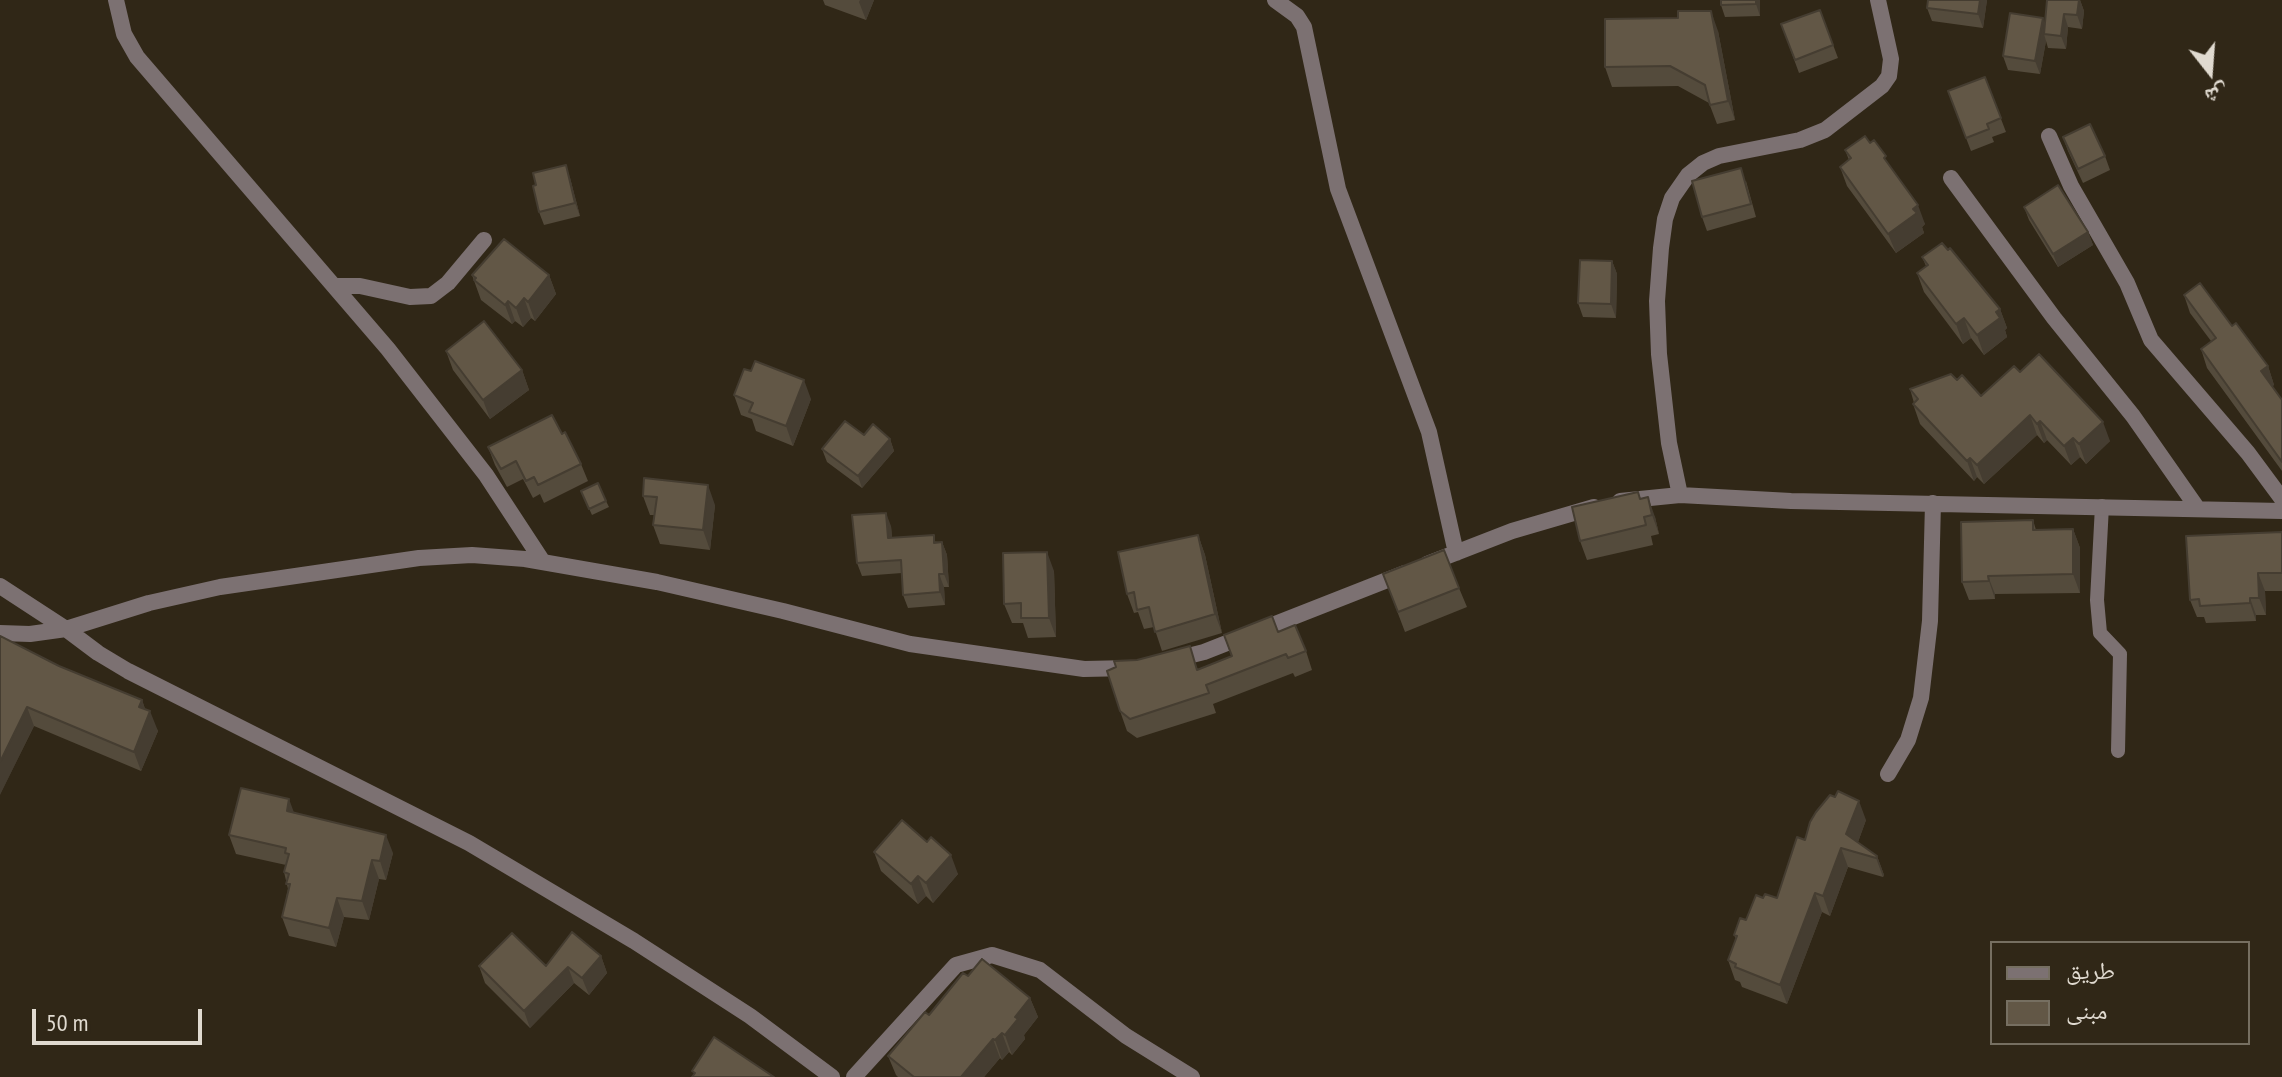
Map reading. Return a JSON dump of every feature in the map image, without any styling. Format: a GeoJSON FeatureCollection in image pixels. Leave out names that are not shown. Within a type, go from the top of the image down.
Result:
{"type":"FeatureCollection","features":[{"type":"Feature","properties":{"kind":"street"},"geometry":{"type":"LineString","coordinates":[[116,0],[124,34],[137,57],[388,349],[486,475],[543,562]]}},
{"type":"Feature","properties":{"kind":"street"},"geometry":{"type":"LineString","coordinates":[[1275,0],[1297,16],[1304,27],[1338,189],[1429,432],[1456,553]]}},
{"type":"Feature","properties":{"kind":"street"},"geometry":{"type":"LineString","coordinates":[[1680,495],[1669,443],[1659,354],[1657,301],[1665,219],[1672,198],[1688,175],[1703,163],[1719,156],[1800,140],[1825,130],[1882,86],[1889,76],[1891,59],[1878,0]]}},
{"type":"Feature","properties":{"kind":"street"},"geometry":{"type":"LineString","coordinates":[[2049,136],[2071,186],[2127,283],[2151,340],[2248,453],[2282,499]]}},
{"type":"Feature","properties":{"kind":"street"},"geometry":{"type":"LineString","coordinates":[[1951,178],[2045,307],[2133,416],[2198,509]]}},
{"type":"Feature","properties":{"kind":"street"},"geometry":{"type":"LineString","coordinates":[[334,286],[360,286],[410,297],[431,296],[448,283],[484,240]]}},
{"type":"Feature","properties":{"kind":"street"},"geometry":{"type":"LineString","coordinates":[[0,633],[30,634],[66,629],[149,603],[220,587],[419,558],[472,555],[543,562],[657,582],[910,644],[1084,669],[1148,666],[1204,652],[1456,553],[1573,511],[1622,500],[1680,495],[2282,511]]}},
{"type":"Feature","properties":{"kind":"street"},"geometry":{"type":"LineString","coordinates":[[1888,774],[1908,740],[1921,698],[1930,621],[1933,503]]}},
{"type":"Feature","properties":{"kind":"street"},"geometry":{"type":"LineString","coordinates":[[0,586],[98,653],[142,678],[469,843],[647,949],[750,1016],[832,1077]]}},
{"type":"Feature","properties":{"kind":"street"},"geometry":{"type":"LineString","coordinates":[[854,1077],[956,965],[992,955],[1040,970],[1126,1036],[1192,1077]]}},
{"type":"Feature","properties":{"kind":"lane"},"geometry":{"type":"LineString","coordinates":[[2102,506],[2097,600],[2100,633],[2120,654],[2118,751]]}},
{"type":"Feature","properties":{"kind":"building"},"geometry":{"type":"Polygon","coordinates":[[[1721,0],[1756,0],[1756,4],[1721,5],[1721,0]]]}},
{"type":"Feature","properties":{"kind":"building"},"geometry":{"type":"Polygon","coordinates":[[[1928,0],[1980,0],[1978,14],[1927,8],[1928,0]]]}},
{"type":"Feature","properties":{"kind":"building"},"geometry":{"type":"Polygon","coordinates":[[[2047,0],[2079,0],[2077,15],[2064,14],[2061,36],[2044,34],[2047,0]]]}},
{"type":"Feature","properties":{"kind":"building"},"geometry":{"type":"Polygon","coordinates":[[[1820,10],[1833,45],[1795,60],[1781,24],[1820,10]]]}},
{"type":"Feature","properties":{"kind":"building"},"geometry":{"type":"Polygon","coordinates":[[[1678,11],[1711,11],[1728,101],[1710,105],[1705,85],[1670,66],[1605,67],[1605,19],[1678,18],[1678,11]]]}},
{"type":"Feature","properties":{"kind":"building"},"geometry":{"type":"Polygon","coordinates":[[[2010,13],[2043,18],[2035,61],[2003,56],[2010,13]]]}},
{"type":"Feature","properties":{"kind":"building"},"geometry":{"type":"Polygon","coordinates":[[[1985,77],[2001,118],[1987,124],[1989,129],[1966,138],[1948,91],[1985,77]]]}},
{"type":"Feature","properties":{"kind":"building"},"geometry":{"type":"Polygon","coordinates":[[[2090,124],[2105,156],[2078,169],[2063,137],[2090,124]]]}},
{"type":"Feature","properties":{"kind":"building"},"geometry":{"type":"Polygon","coordinates":[[[1865,136],[1870,143],[1874,140],[1918,205],[1913,209],[1917,213],[1888,234],[1840,167],[1851,158],[1845,150],[1865,136]]]}},
{"type":"Feature","properties":{"kind":"building"},"geometry":{"type":"Polygon","coordinates":[[[566,165],[575,203],[539,212],[533,173],[566,165]]]}},
{"type":"Feature","properties":{"kind":"building"},"geometry":{"type":"Polygon","coordinates":[[[1741,168],[1751,204],[1702,217],[1692,181],[1741,168]]]}},
{"type":"Feature","properties":{"kind":"building"},"geometry":{"type":"Polygon","coordinates":[[[2058,185],[2088,232],[2053,254],[2024,207],[2058,185]]]}},
{"type":"Feature","properties":{"kind":"building"},"geometry":{"type":"Polygon","coordinates":[[[504,239],[549,275],[528,302],[524,298],[516,308],[508,301],[505,305],[472,275],[504,239]]]}},
{"type":"Feature","properties":{"kind":"building"},"geometry":{"type":"Polygon","coordinates":[[[1942,243],[1948,250],[1950,248],[2000,309],[1996,312],[2000,318],[1977,335],[1964,318],[1956,324],[1917,273],[1928,265],[1922,257],[1942,243]]]}},
{"type":"Feature","properties":{"kind":"building"},"geometry":{"type":"Polygon","coordinates":[[[1580,260],[1612,261],[1611,304],[1578,303],[1580,260]]]}},
{"type":"Feature","properties":{"kind":"building"},"geometry":{"type":"Polygon","coordinates":[[[2200,283],[2232,326],[2236,323],[2268,366],[2261,371],[2282,400],[2282,462],[2201,349],[2216,338],[2184,295],[2200,283]]]}},
{"type":"Feature","properties":{"kind":"building"},"geometry":{"type":"Polygon","coordinates":[[[484,321],[522,370],[483,400],[446,351],[484,321]]]}},
{"type":"Feature","properties":{"kind":"building"},"geometry":{"type":"Polygon","coordinates":[[[2039,354],[2103,422],[2079,444],[2073,438],[2064,446],[2030,415],[1977,465],[1970,458],[1967,461],[1913,404],[1918,399],[1910,389],[1951,374],[1957,380],[1962,375],[1981,396],[2014,366],[2020,372],[2039,354]]]}},
{"type":"Feature","properties":{"kind":"building"},"geometry":{"type":"Polygon","coordinates":[[[755,361],[804,380],[786,426],[749,412],[753,403],[734,395],[744,369],[751,371],[755,361]]]}},
{"type":"Feature","properties":{"kind":"building"},"geometry":{"type":"Polygon","coordinates":[[[552,415],[562,434],[565,432],[581,464],[538,485],[534,477],[526,481],[516,461],[501,469],[488,447],[552,415]]]}},
{"type":"Feature","properties":{"kind":"building"},"geometry":{"type":"Polygon","coordinates":[[[845,421],[864,435],[873,424],[890,439],[858,476],[822,449],[845,421]]]}},
{"type":"Feature","properties":{"kind":"building"},"geometry":{"type":"Polygon","coordinates":[[[644,478],[708,485],[703,530],[653,525],[657,497],[643,496],[644,478]]]}},
{"type":"Feature","properties":{"kind":"building"},"geometry":{"type":"Polygon","coordinates":[[[598,483],[606,501],[589,509],[581,491],[598,483]]]}},
{"type":"Feature","properties":{"kind":"building"},"geometry":{"type":"Polygon","coordinates":[[[1638,492],[1640,499],[1648,497],[1652,515],[1644,517],[1646,525],[1580,541],[1572,507],[1638,492]]]}},
{"type":"Feature","properties":{"kind":"building"},"geometry":{"type":"Polygon","coordinates":[[[886,513],[888,538],[934,535],[934,543],[942,542],[944,574],[939,574],[940,592],[903,595],[901,560],[857,563],[852,515],[886,513]]]}},
{"type":"Feature","properties":{"kind":"building"},"geometry":{"type":"Polygon","coordinates":[[[2033,520],[2033,530],[2073,529],[2073,574],[1988,576],[1989,581],[1962,582],[1961,522],[2033,520]]]}},
{"type":"Feature","properties":{"kind":"building"},"geometry":{"type":"Polygon","coordinates":[[[2282,532],[2282,573],[2258,573],[2259,598],[2250,598],[2250,603],[2200,606],[2199,599],[2190,600],[2186,536],[2282,532]]]}},
{"type":"Feature","properties":{"kind":"building"},"geometry":{"type":"Polygon","coordinates":[[[1198,535],[1215,614],[1155,632],[1149,607],[1137,610],[1134,592],[1127,594],[1118,552],[1198,535]]]}},
{"type":"Feature","properties":{"kind":"building"},"geometry":{"type":"Polygon","coordinates":[[[1444,550],[1459,588],[1398,612],[1383,574],[1444,550]]]}},
{"type":"Feature","properties":{"kind":"building"},"geometry":{"type":"Polygon","coordinates":[[[1047,552],[1049,618],[1021,618],[1021,603],[1004,604],[1003,553],[1047,552]]]}},
{"type":"Feature","properties":{"kind":"building"},"geometry":{"type":"Polygon","coordinates":[[[1272,616],[1278,632],[1295,625],[1306,651],[1288,658],[1286,654],[1206,685],[1209,693],[1130,719],[1120,711],[1107,671],[1116,667],[1114,661],[1137,660],[1190,646],[1197,670],[1232,656],[1224,635],[1272,616]]]}},
{"type":"Feature","properties":{"kind":"building"},"geometry":{"type":"Polygon","coordinates":[[[0,636],[59,666],[142,700],[139,707],[150,711],[134,752],[27,707],[0,762],[0,636]]]}},
{"type":"Feature","properties":{"kind":"building"},"geometry":{"type":"Polygon","coordinates":[[[241,788],[289,799],[287,811],[386,835],[380,861],[372,860],[362,901],[337,898],[329,928],[282,917],[290,884],[286,884],[289,874],[284,872],[289,854],[285,853],[286,848],[229,835],[241,788]]]}},
{"type":"Feature","properties":{"kind":"building"},"geometry":{"type":"Polygon","coordinates":[[[1838,791],[1859,801],[1846,834],[1876,858],[1841,848],[1823,896],[1815,893],[1780,985],[1735,967],[1736,964],[1728,960],[1740,918],[1746,920],[1756,895],[1777,898],[1797,837],[1805,840],[1816,812],[1830,795],[1835,797],[1838,791]]]}},
{"type":"Feature","properties":{"kind":"building"},"geometry":{"type":"Polygon","coordinates":[[[902,820],[927,842],[931,837],[951,855],[926,883],[918,876],[911,884],[874,852],[902,820]]]}},
{"type":"Feature","properties":{"kind":"building"},"geometry":{"type":"Polygon","coordinates":[[[572,932],[601,956],[582,978],[568,967],[524,1011],[479,966],[512,933],[546,966],[572,932]]]}},
{"type":"Feature","properties":{"kind":"building"},"geometry":{"type":"Polygon","coordinates":[[[982,959],[1030,998],[1015,1017],[1018,1019],[1005,1035],[1002,1033],[993,1039],[961,1077],[914,1077],[888,1056],[925,1012],[929,1015],[963,973],[968,976],[982,959]]]}},
{"type":"Feature","properties":{"kind":"building"},"geometry":{"type":"Polygon","coordinates":[[[714,1037],[774,1077],[692,1077],[695,1073],[692,1071],[714,1037]]]}}]}
